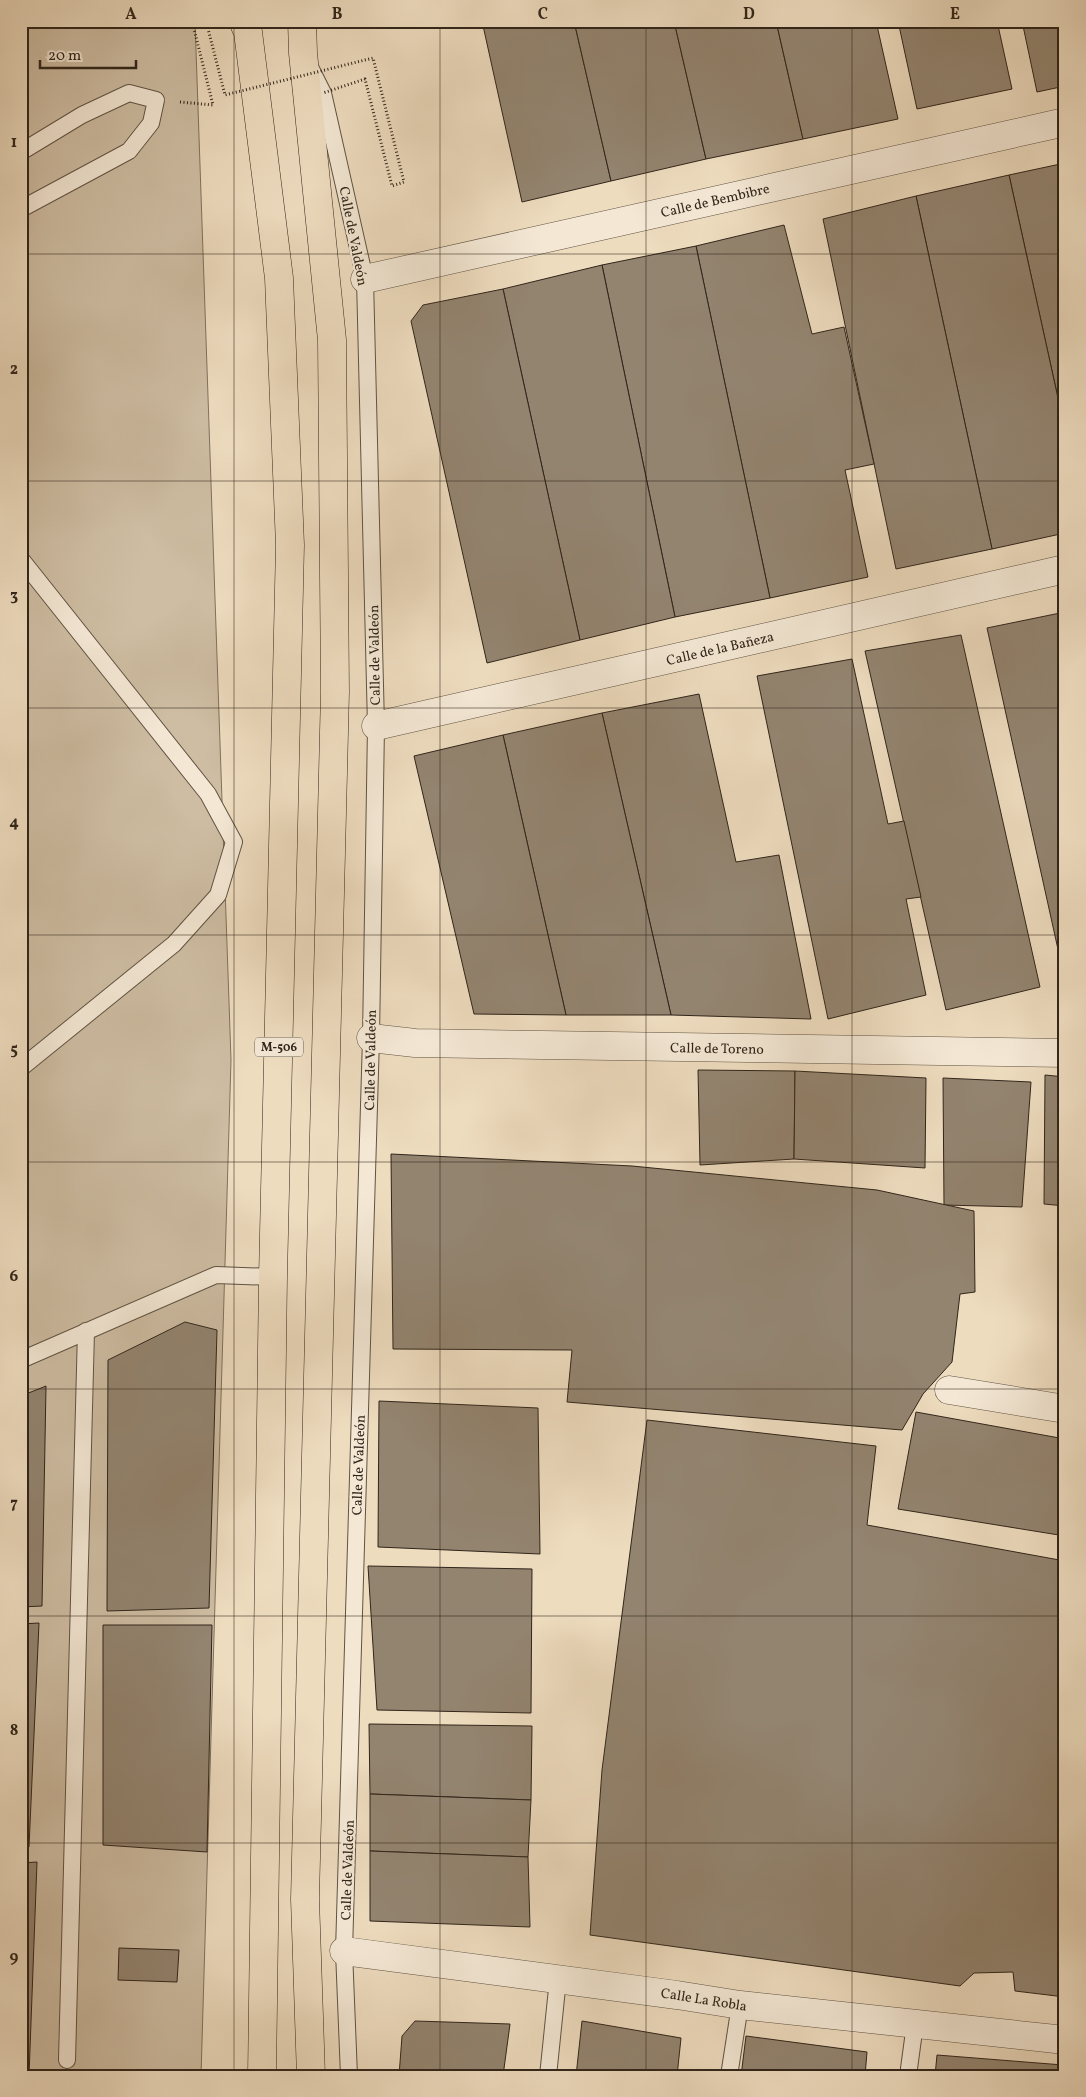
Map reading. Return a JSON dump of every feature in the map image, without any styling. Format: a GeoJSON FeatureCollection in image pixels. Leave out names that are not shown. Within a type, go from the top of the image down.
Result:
{"type":"FeatureCollection","features":[{"type":"Feature","properties":{"kind":"main road","name":"M-506"},"geometry":{"type":"LineString","coordinates":[[243,21],[248,32],[279,278],[290,545],[274,1277],[262,2076]]}},
{"type":"Feature","properties":{"kind":"main road"},"geometry":{"type":"LineString","coordinates":[[302,21],[303,54],[332,340],[335,692],[305,1899],[311,2076]]}},
{"type":"Feature","properties":{"kind":"street","name":"Calle de Bembibre"},"geometry":{"type":"LineString","coordinates":[[365,279],[1065,122]]}},
{"type":"Feature","properties":{"kind":"street","name":"Calle de la Bañeza"},"geometry":{"type":"LineString","coordinates":[[376,726],[1065,569]]}},
{"type":"Feature","properties":{"kind":"street","name":"Calle de Toreno"},"geometry":{"type":"LineString","coordinates":[[370,1038],[425,1043],[1065,1053]]}},
{"type":"Feature","properties":{"kind":"street"},"geometry":{"type":"LineString","coordinates":[[949,1390],[1065,1409]]}},
{"type":"Feature","properties":{"kind":"street","name":"Calle La Robla"},"geometry":{"type":"LineString","coordinates":[[344,1951],[740,2005],[1065,2040]]}},
{"type":"Feature","properties":{"kind":"lane","name":"Calle de Valdeón"},"geometry":{"type":"LineString","coordinates":[[303,54],[323,93],[365,279],[376,726],[370,1038],[344,1951],[349,2076]]}},
{"type":"Feature","properties":{"kind":"lane"},"geometry":{"type":"LineString","coordinates":[[21,152],[82,115],[129,93],[156,100],[151,123],[129,151],[21,209]]}},
{"type":"Feature","properties":{"kind":"lane"},"geometry":{"type":"LineString","coordinates":[[21,559],[208,794],[234,842],[218,895],[174,944],[21,1068]]}},
{"type":"Feature","properties":{"kind":"lane"},"geometry":{"type":"LineString","coordinates":[[21,1360],[216,1275],[274,1277]]}},
{"type":"Feature","properties":{"kind":"lane"},"geometry":{"type":"LineString","coordinates":[[66,2060],[86,1331]]}},
{"type":"Feature","properties":{"kind":"lane"},"geometry":{"type":"LineString","coordinates":[[548,2076],[558,1979]]}},
{"type":"Feature","properties":{"kind":"lane"},"geometry":{"type":"LineString","coordinates":[[728,2076],[740,2005]]}},
{"type":"Feature","properties":{"kind":"lane"},"geometry":{"type":"LineString","coordinates":[[908,2076],[915,2024]]}},
{"type":"Feature","properties":{"kind":"path"},"geometry":{"type":"LineString","coordinates":[[156,100],[213,105],[192,21]]}},
{"type":"Feature","properties":{"kind":"path"},"geometry":{"type":"LineString","coordinates":[[206,21],[224,95],[373,58],[404,182],[392,186],[365,79],[323,93]]}},
{"type":"Feature","properties":{"kind":"shaded area"},"geometry":{"type":"Polygon","coordinates":[[[21,21],[195,21],[231,1060],[201,2076],[21,2076],[21,21]]]}},
{"type":"Feature","properties":{"kind":"building"},"geometry":{"type":"Polygon","coordinates":[[[482,21],[574,21],[611,181],[522,202],[482,21]]]}},
{"type":"Feature","properties":{"kind":"building"},"geometry":{"type":"Polygon","coordinates":[[[574,21],[674,21],[706,159],[611,181],[574,21]]]}},
{"type":"Feature","properties":{"kind":"building"},"geometry":{"type":"Polygon","coordinates":[[[674,21],[776,21],[803,139],[706,159],[674,21]]]}},
{"type":"Feature","properties":{"kind":"building"},"geometry":{"type":"Polygon","coordinates":[[[776,21],[876,21],[898,119],[803,139],[776,21]]]}},
{"type":"Feature","properties":{"kind":"building"},"geometry":{"type":"Polygon","coordinates":[[[898,21],[997,21],[1012,89],[917,109],[898,21]]]}},
{"type":"Feature","properties":{"kind":"building"},"geometry":{"type":"Polygon","coordinates":[[[1022,21],[1065,21],[1065,86],[1037,92],[1022,21]]]}},
{"type":"Feature","properties":{"kind":"building"},"geometry":{"type":"Polygon","coordinates":[[[1065,163],[1065,430],[1009,175],[1065,163]]]}},
{"type":"Feature","properties":{"kind":"building"},"geometry":{"type":"Polygon","coordinates":[[[1009,175],[1065,430],[1065,533],[992,549],[916,196],[1009,175]]]}},
{"type":"Feature","properties":{"kind":"building"},"geometry":{"type":"Polygon","coordinates":[[[916,196],[992,549],[896,569],[823,219],[916,196]]]}},
{"type":"Feature","properties":{"kind":"building"},"geometry":{"type":"Polygon","coordinates":[[[784,225],[812,334],[844,327],[874,464],[845,470],[868,577],[770,598],[696,246],[784,225]]]}},
{"type":"Feature","properties":{"kind":"building"},"geometry":{"type":"Polygon","coordinates":[[[696,246],[770,598],[675,617],[602,265],[696,246]]]}},
{"type":"Feature","properties":{"kind":"building"},"geometry":{"type":"Polygon","coordinates":[[[602,265],[675,617],[580,640],[503,289],[602,265]]]}},
{"type":"Feature","properties":{"kind":"building"},"geometry":{"type":"Polygon","coordinates":[[[503,289],[580,640],[487,663],[411,321],[423,305],[503,289]]]}},
{"type":"Feature","properties":{"kind":"building"},"geometry":{"type":"Polygon","coordinates":[[[1065,612],[1065,981],[987,628],[1065,612]]]}},
{"type":"Feature","properties":{"kind":"building"},"geometry":{"type":"Polygon","coordinates":[[[961,635],[1040,987],[946,1010],[865,651],[961,635]]]}},
{"type":"Feature","properties":{"kind":"building"},"geometry":{"type":"Polygon","coordinates":[[[852,659],[888,824],[904,821],[921,897],[906,899],[926,995],[828,1019],[757,676],[852,659]]]}},
{"type":"Feature","properties":{"kind":"building"},"geometry":{"type":"Polygon","coordinates":[[[699,694],[736,862],[779,855],[811,1019],[671,1015],[602,713],[699,694]]]}},
{"type":"Feature","properties":{"kind":"building"},"geometry":{"type":"Polygon","coordinates":[[[602,713],[671,1015],[566,1015],[503,735],[602,713]]]}},
{"type":"Feature","properties":{"kind":"building"},"geometry":{"type":"Polygon","coordinates":[[[503,735],[566,1015],[474,1014],[414,756],[503,735]]]}},
{"type":"Feature","properties":{"kind":"building"},"geometry":{"type":"Polygon","coordinates":[[[698,1070],[795,1071],[794,1159],[700,1165],[698,1070]]]}},
{"type":"Feature","properties":{"kind":"building"},"geometry":{"type":"Polygon","coordinates":[[[795,1071],[926,1078],[925,1168],[794,1159],[795,1071]]]}},
{"type":"Feature","properties":{"kind":"building"},"geometry":{"type":"Polygon","coordinates":[[[1045,1075],[1065,1077],[1065,1206],[1044,1204],[1045,1075]]]}},
{"type":"Feature","properties":{"kind":"building"},"geometry":{"type":"Polygon","coordinates":[[[943,1078],[1031,1082],[1022,1207],[944,1205],[943,1078]]]}},
{"type":"Feature","properties":{"kind":"building"},"geometry":{"type":"Polygon","coordinates":[[[391,1154],[632,1166],[877,1190],[974,1211],[975,1292],[960,1294],[952,1362],[923,1394],[902,1430],[567,1402],[572,1350],[393,1349],[391,1154]]]}},
{"type":"Feature","properties":{"kind":"building"},"geometry":{"type":"Polygon","coordinates":[[[185,1322],[217,1330],[209,1608],[107,1611],[108,1360],[185,1322]]]}},
{"type":"Feature","properties":{"kind":"building"},"geometry":{"type":"Polygon","coordinates":[[[46,1386],[42,1606],[21,1607],[21,1396],[46,1386]]]}},
{"type":"Feature","properties":{"kind":"building"},"geometry":{"type":"Polygon","coordinates":[[[379,1401],[538,1408],[540,1554],[378,1547],[379,1401]]]}},
{"type":"Feature","properties":{"kind":"building"},"geometry":{"type":"Polygon","coordinates":[[[916,1412],[1065,1439],[1065,1536],[898,1509],[916,1412]]]}},
{"type":"Feature","properties":{"kind":"building"},"geometry":{"type":"Polygon","coordinates":[[[647,1420],[876,1446],[867,1525],[1065,1561],[1065,1997],[1015,1991],[1013,1972],[974,1973],[960,1986],[590,1935],[602,1770],[647,1420]]]}},
{"type":"Feature","properties":{"kind":"building"},"geometry":{"type":"Polygon","coordinates":[[[368,1566],[532,1569],[531,1713],[377,1710],[368,1566]]]}},
{"type":"Feature","properties":{"kind":"building"},"geometry":{"type":"Polygon","coordinates":[[[39,1623],[29,1847],[21,1847],[21,1624],[39,1623]]]}},
{"type":"Feature","properties":{"kind":"building"},"geometry":{"type":"Polygon","coordinates":[[[103,1625],[212,1625],[207,1852],[103,1845],[103,1625]]]}},
{"type":"Feature","properties":{"kind":"building"},"geometry":{"type":"Polygon","coordinates":[[[369,1724],[532,1726],[531,1800],[370,1794],[369,1724]]]}},
{"type":"Feature","properties":{"kind":"building"},"geometry":{"type":"Polygon","coordinates":[[[370,1794],[531,1800],[528,1857],[370,1851],[370,1794]]]}},
{"type":"Feature","properties":{"kind":"building"},"geometry":{"type":"Polygon","coordinates":[[[370,1851],[528,1857],[530,1927],[370,1921],[370,1851]]]}},
{"type":"Feature","properties":{"kind":"building"},"geometry":{"type":"Polygon","coordinates":[[[37,1862],[29,2076],[21,2076],[21,1863],[37,1862]]]}},
{"type":"Feature","properties":{"kind":"building"},"geometry":{"type":"Polygon","coordinates":[[[119,1948],[179,1950],[177,1982],[118,1980],[119,1948]]]}},
{"type":"Feature","properties":{"kind":"building"},"geometry":{"type":"Polygon","coordinates":[[[415,2021],[510,2024],[503,2076],[399,2076],[402,2036],[415,2021]]]}},
{"type":"Feature","properties":{"kind":"building"},"geometry":{"type":"Polygon","coordinates":[[[582,2021],[681,2038],[677,2076],[576,2076],[582,2021]]]}},
{"type":"Feature","properties":{"kind":"building"},"geometry":{"type":"Polygon","coordinates":[[[746,2036],[867,2052],[865,2076],[741,2076],[746,2036]]]}},
{"type":"Feature","properties":{"kind":"building"},"geometry":{"type":"Polygon","coordinates":[[[937,2055],[1063,2065],[1062,2076],[935,2076],[937,2055]]]}}]}
